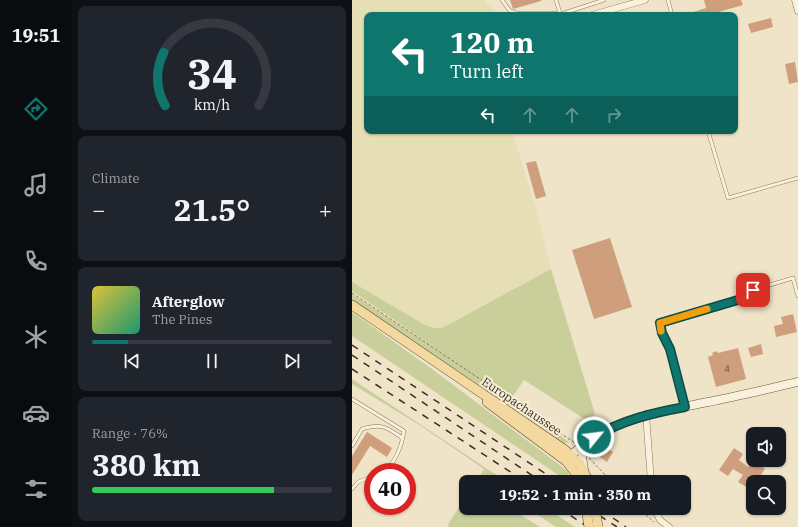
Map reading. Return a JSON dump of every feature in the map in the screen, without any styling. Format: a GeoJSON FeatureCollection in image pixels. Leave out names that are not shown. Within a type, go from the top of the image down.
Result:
{"type":"FeatureCollection","features":[{"type":"Feature","properties":{"kind":"main road","name":"Europachaussee"},"geometry":{"type":"LineString","coordinates":[[352,305],[470,386],[502,414],[568,458],[579,475]]}},
{"type":"Feature","properties":{"kind":"main road"},"geometry":{"type":"LineString","coordinates":[[587,515],[590,527]]}},
{"type":"Feature","properties":{"kind":"main road"},"geometry":{"type":"LineString","coordinates":[[596,515],[598,527]]}},
{"type":"Feature","properties":{"kind":"street"},"geometry":{"type":"LineString","coordinates":[[603,12],[645,0]]}},
{"type":"Feature","properties":{"kind":"street"},"geometry":{"type":"LineString","coordinates":[[795,0],[798,11]]}},
{"type":"Feature","properties":{"kind":"street"},"geometry":{"type":"LineString","coordinates":[[568,458],[606,429],[646,414],[798,382]]}},
{"type":"Feature","properties":{"kind":"street"},"geometry":{"type":"LineString","coordinates":[[646,414],[650,475]]}},
{"type":"Feature","properties":{"kind":"street"},"geometry":{"type":"LineString","coordinates":[[580,475],[582,447]]}},
{"type":"Feature","properties":{"kind":"street"},"geometry":{"type":"LineString","coordinates":[[658,515],[660,520],[669,527]]}},
{"type":"Feature","properties":{"kind":"lane"},"geometry":{"type":"LineString","coordinates":[[502,0],[510,11],[514,12]]}},
{"type":"Feature","properties":{"kind":"lane"},"geometry":{"type":"LineString","coordinates":[[556,0],[560,12]]}},
{"type":"Feature","properties":{"kind":"lane"},"geometry":{"type":"LineString","coordinates":[[563,12],[604,0]]}},
{"type":"Feature","properties":{"kind":"lane"},"geometry":{"type":"LineString","coordinates":[[668,0],[671,12]]}},
{"type":"Feature","properties":{"kind":"lane"},"geometry":{"type":"LineString","coordinates":[[709,134],[728,198],[798,178]]}},
{"type":"Feature","properties":{"kind":"lane"},"geometry":{"type":"LineString","coordinates":[[685,407],[670,349],[662,333],[660,323],[748,297],[753,290],[793,278],[798,296]]}},
{"type":"Feature","properties":{"kind":"lane"},"geometry":{"type":"LineString","coordinates":[[352,399],[404,431],[402,441],[391,463]]}},
{"type":"Feature","properties":{"kind":"lane"},"geometry":{"type":"LineString","coordinates":[[352,445],[362,428],[372,426],[384,426],[401,436],[402,441]]}},
{"type":"Feature","properties":{"kind":"lane"},"geometry":{"type":"LineString","coordinates":[[352,488],[358,482],[364,480]]}},
{"type":"Feature","properties":{"kind":"path"},"geometry":{"type":"LineString","coordinates":[[352,292],[582,447],[606,475]]}},
{"type":"Feature","properties":{"kind":"path"},"geometry":{"type":"LineString","coordinates":[[646,515],[657,524]]}},
{"type":"Feature","properties":{"kind":"shaded area"},"geometry":{"type":"Polygon","coordinates":[[[352,0],[484,0],[495,12],[364,12],[364,134],[513,134],[536,209],[551,269],[442,328],[434,328],[425,325],[352,282],[352,0]]]}},
{"type":"Feature","properties":{"kind":"green space"},"geometry":{"type":"Polygon","coordinates":[[[551,269],[595,414],[589,422],[524,380],[511,399],[569,442],[563,444],[352,300],[352,294],[457,363],[352,291],[352,282],[425,325],[434,328],[442,328],[551,269]]]}},
{"type":"Feature","properties":{"kind":"green space"},"geometry":{"type":"Polygon","coordinates":[[[352,312],[432,369],[569,472],[568,475],[559,475],[352,336],[352,312]]]}},
{"type":"Feature","properties":{"kind":"green space"},"geometry":{"type":"Polygon","coordinates":[[[352,379],[496,475],[480,475],[484,469],[421,426],[352,384],[352,379]]]}},
{"type":"Feature","properties":{"kind":"green space"},"geometry":{"type":"Polygon","coordinates":[[[459,508],[459,515],[521,515],[540,527],[449,527],[448,524],[459,508]]]}},
{"type":"Feature","properties":{"kind":"green space"},"geometry":{"type":"Polygon","coordinates":[[[538,515],[557,515],[575,527],[556,527],[538,515]]]}},
{"type":"Feature","properties":{"kind":"building"},"geometry":{"type":"Polygon","coordinates":[[[510,0],[541,0],[541,1],[513,9],[510,0]]]}},
{"type":"Feature","properties":{"kind":"building"},"geometry":{"type":"Polygon","coordinates":[[[704,0],[741,0],[743,5],[718,12],[693,12],[706,8],[704,0]]]}},
{"type":"Feature","properties":{"kind":"building"},"geometry":{"type":"Polygon","coordinates":[[[771,18],[773,27],[751,33],[748,24],[771,18]]]}},
{"type":"Feature","properties":{"kind":"building"},"geometry":{"type":"Polygon","coordinates":[[[795,62],[798,82],[789,84],[785,64],[795,62]]]}},
{"type":"Feature","properties":{"kind":"building"},"geometry":{"type":"Polygon","coordinates":[[[536,161],[546,196],[536,199],[526,163],[536,161]]]}},
{"type":"Feature","properties":{"kind":"building"},"geometry":{"type":"Polygon","coordinates":[[[610,238],[632,307],[594,319],[572,250],[610,238]]]}},
{"type":"Feature","properties":{"kind":"building"},"geometry":{"type":"Polygon","coordinates":[[[793,314],[797,332],[776,337],[774,326],[783,324],[781,317],[793,314]]]}},
{"type":"Feature","properties":{"kind":"building"},"geometry":{"type":"Polygon","coordinates":[[[761,344],[763,354],[751,357],[748,348],[761,344]]]}},
{"type":"Feature","properties":{"kind":"building"},"geometry":{"type":"Polygon","coordinates":[[[738,348],[746,379],[716,387],[708,357],[717,351],[718,353],[738,348]]]}},
{"type":"Feature","properties":{"kind":"building"},"geometry":{"type":"Polygon","coordinates":[[[367,432],[392,448],[387,457],[370,446],[352,475],[352,456],[367,432]]]}},
{"type":"Feature","properties":{"kind":"building"},"geometry":{"type":"Polygon","coordinates":[[[602,445],[613,452],[607,462],[596,454],[602,445]]]}},
{"type":"Feature","properties":{"kind":"building"},"geometry":{"type":"Polygon","coordinates":[[[734,448],[743,454],[739,460],[746,467],[762,467],[765,469],[761,475],[746,475],[746,487],[738,482],[743,475],[733,469],[728,476],[719,470],[734,448]]]}},
{"type":"Feature","properties":{"kind":"railway"},"geometry":{"type":"LineString","coordinates":[[352,345],[547,475]]}},
{"type":"Feature","properties":{"kind":"railway"},"geometry":{"type":"LineString","coordinates":[[352,355],[532,475]]}},
{"type":"Feature","properties":{"kind":"railway"},"geometry":{"type":"LineString","coordinates":[[352,369],[515,475]]}},
{"type":"Feature","properties":{"kind":"railway"},"geometry":{"type":"LineString","coordinates":[[570,515],[588,527]]}},
{"type":"Feature","properties":{"kind":"railway"},"geometry":{"type":"LineString","coordinates":[[599,515],[617,527]]}},
{"type":"Feature","properties":{"kind":"railway"},"geometry":{"type":"LineString","coordinates":[[613,518],[626,527]]}},
{"type":"Feature","properties":{"kind":"slow traffic"},"geometry":{"type":"LineString","coordinates":[[661,331],[660,323],[707,309]]}},
{"type":"Feature","properties":{"kind":"route"},"geometry":{"type":"LineString","coordinates":[[594,437],[606,429],[646,414],[685,407],[670,349],[662,333],[660,323],[748,297],[753,290]]}}]}
